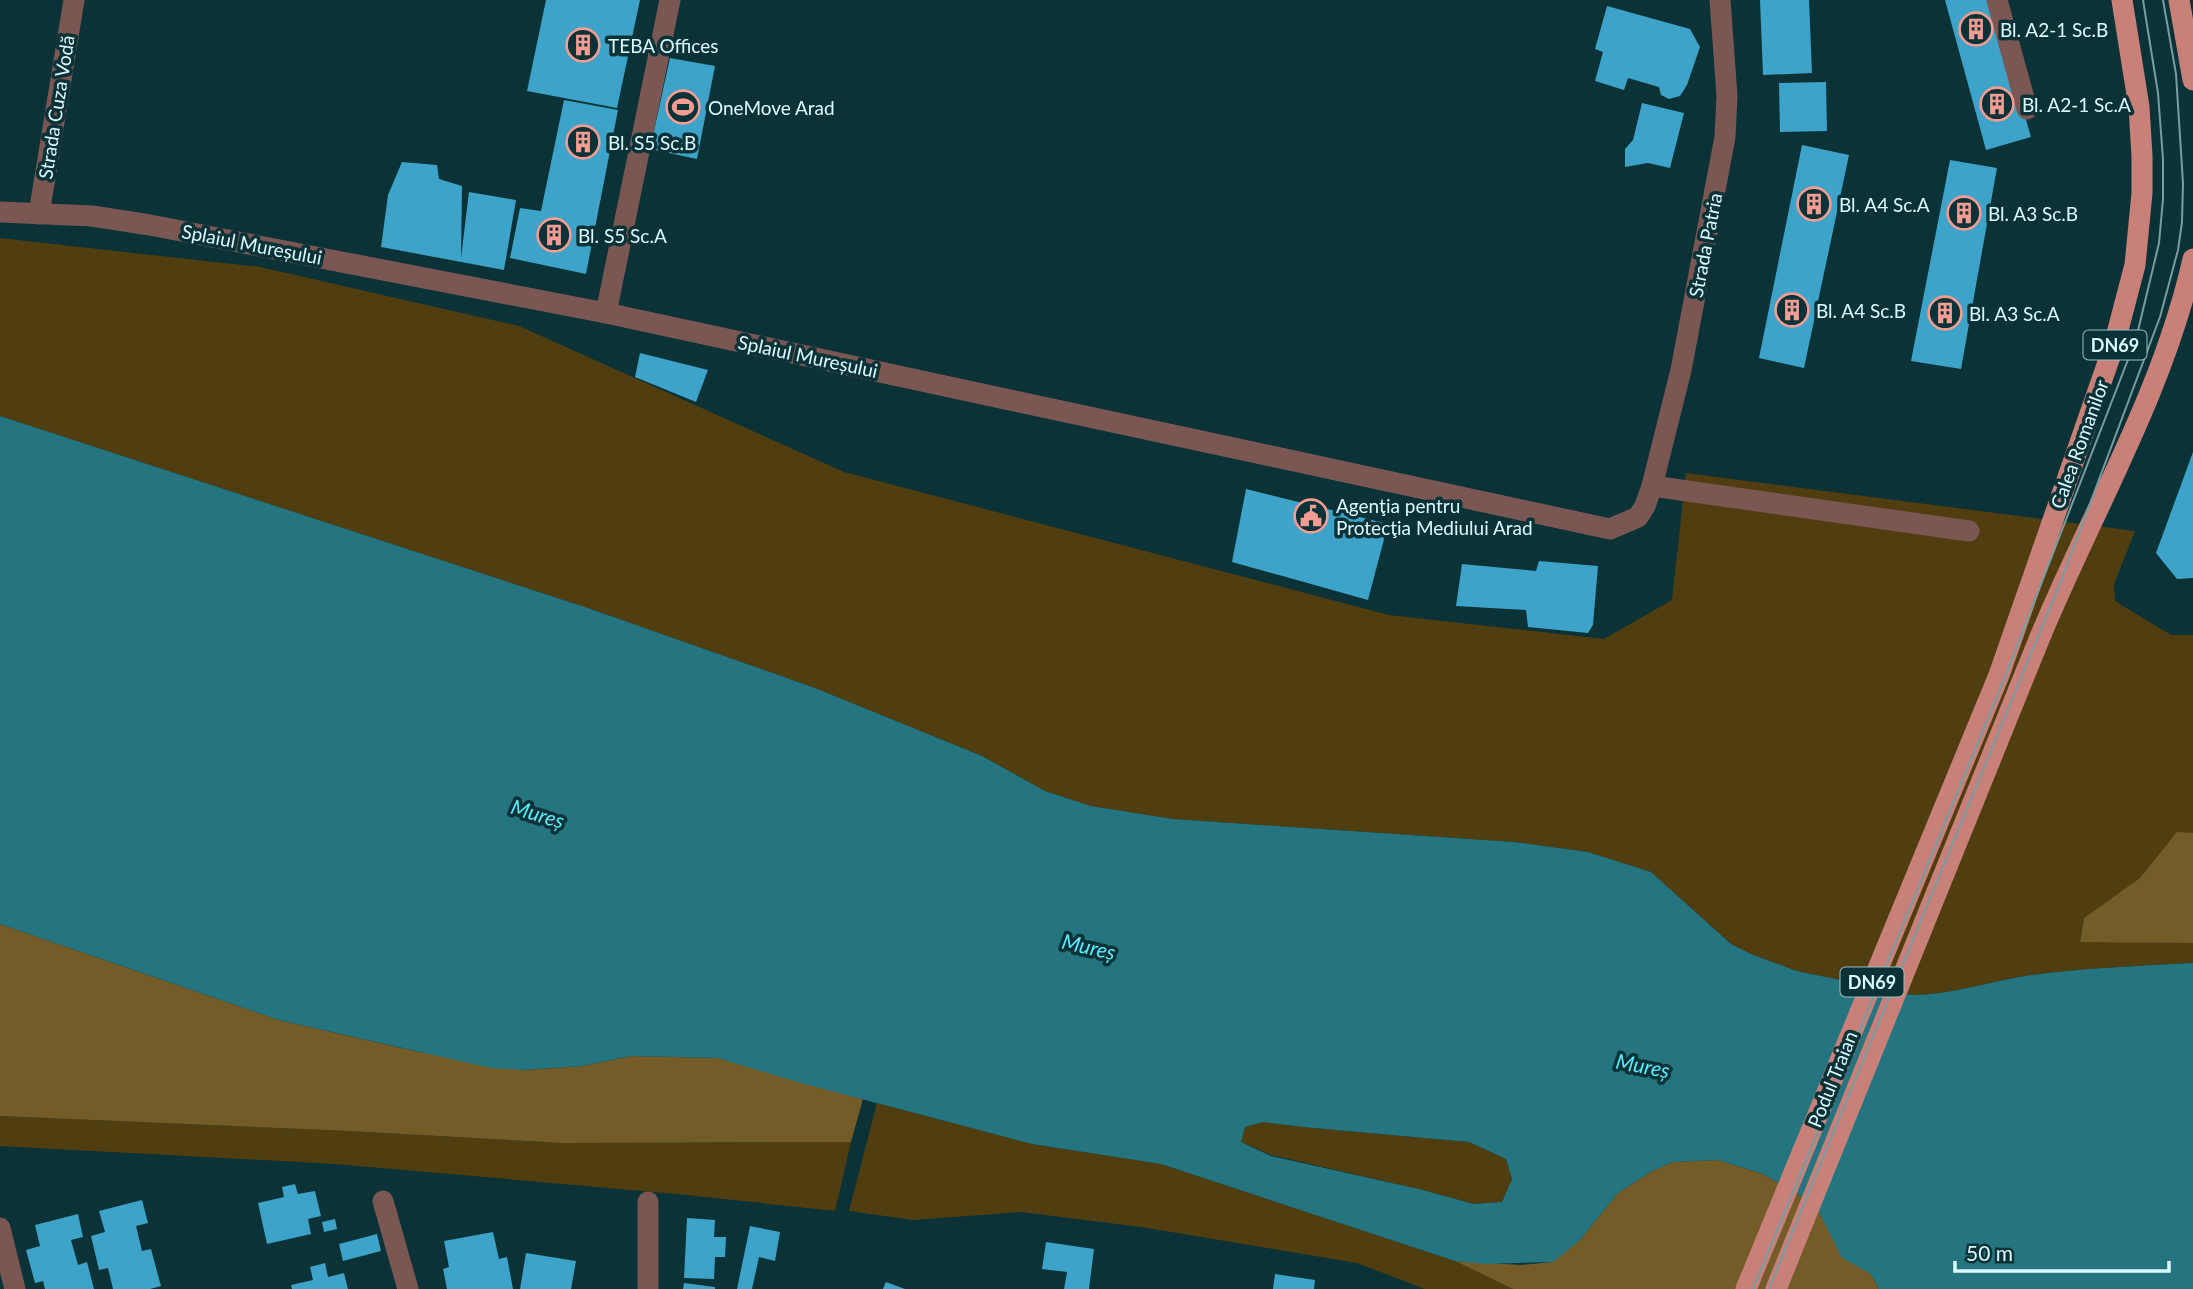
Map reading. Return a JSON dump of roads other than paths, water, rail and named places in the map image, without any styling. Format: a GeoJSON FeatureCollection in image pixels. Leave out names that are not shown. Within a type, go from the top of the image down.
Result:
{"type":"FeatureCollection","features":[{"type":"Feature","properties":{"kind":"main road","name":"Calea Romanilor"},"geometry":{"type":"LineString","coordinates":[[1998,675],[2114,345],[2135,265],[2142,156],[2138,107],[2122,0]]}},
{"type":"Feature","properties":{"kind":"main road"},"geometry":{"type":"LineString","coordinates":[[2179,0],[2193,80]]}},
{"type":"Feature","properties":{"kind":"main road","name":"Calea Romanilor"},"geometry":{"type":"LineString","coordinates":[[2021,684],[2159,368],[2179,312],[2193,259]]}},
{"type":"Feature","properties":{"kind":"main road","name":"Podul Traian"},"geometry":{"type":"LineString","coordinates":[[1745,1289],[1998,675]]}},
{"type":"Feature","properties":{"kind":"main road","name":"Podul Traian"},"geometry":{"type":"LineString","coordinates":[[1776,1289],[2021,684]]}},
{"type":"Feature","properties":{"kind":"street","name":"Strada Cuza Vodă"},"geometry":{"type":"LineString","coordinates":[[39,214],[74,0]]}},
{"type":"Feature","properties":{"kind":"street"},"geometry":{"type":"LineString","coordinates":[[606,313],[670,0]]}},
{"type":"Feature","properties":{"kind":"street","name":"Strada Patria"},"geometry":{"type":"LineString","coordinates":[[1610,529],[1638,517],[1645,506],[1681,370],[1725,137],[1727,96],[1720,0]]}},
{"type":"Feature","properties":{"kind":"street"},"geometry":{"type":"LineString","coordinates":[[1997,0],[2027,109]]}},
{"type":"Feature","properties":{"kind":"street","name":"Splaiul Mureșului"},"geometry":{"type":"LineString","coordinates":[[0,212],[92,216],[150,225],[606,313],[1610,529]]}},
{"type":"Feature","properties":{"kind":"street"},"geometry":{"type":"LineString","coordinates":[[1652,486],[1969,531]]}},
{"type":"Feature","properties":{"kind":"street"},"geometry":{"type":"LineString","coordinates":[[383,1201],[408,1289]]}},
{"type":"Feature","properties":{"kind":"street"},"geometry":{"type":"LineString","coordinates":[[648,1202],[648,1289]]}},
{"type":"Feature","properties":{"kind":"street"},"geometry":{"type":"LineString","coordinates":[[0,1228],[15,1289]]}},
{"type":"Feature","properties":{"kind":"water","name":"Mureș"},"geometry":{"type":"Polygon","coordinates":[[[0,416],[588,608],[815,688],[982,756],[1045,791],[1091,806],[1173,819],[1514,842],[1588,852],[1651,872],[1731,944],[1751,954],[1797,971],[1912,995],[1955,991],[2046,973],[2193,963],[2193,1289],[1879,1289],[1871,1274],[1842,1258],[1815,1204],[1763,1174],[1718,1160],[1673,1162],[1652,1171],[1618,1193],[1579,1241],[1553,1262],[1486,1264],[1455,1261],[1161,1164],[1032,1144],[797,1082],[718,1058],[631,1056],[582,1066],[523,1070],[491,1068],[279,1020],[0,924],[0,416]],[[1263,1122],[1245,1127],[1241,1142],[1271,1156],[1474,1204],[1502,1202],[1512,1179],[1506,1159],[1469,1142],[1263,1122]]]}},
{"type":"Feature","properties":{"kind":"tram line"},"geometry":{"type":"LineString","coordinates":[[1753,1289],[2005,677],[2136,339],[2159,243],[2163,199],[2158,93],[2143,0]]}},
{"type":"Feature","properties":{"kind":"tram line"},"geometry":{"type":"LineString","coordinates":[[1769,1289],[2061,581],[2160,317],[2178,250],[2183,183],[2176,74],[2163,0]]}},
{"type":"Feature","properties":{"kind":"place","name":"Bl. A2-1 Sc.B"},"geometry":{"type":"Point","coordinates":[1976,29]}},
{"type":"Feature","properties":{"kind":"place","name":"TEBA Offices"},"geometry":{"type":"Point","coordinates":[583,45]}},
{"type":"Feature","properties":{"kind":"place","name":"Bl. A2-1 Sc.A"},"geometry":{"type":"Point","coordinates":[1997,104]}},
{"type":"Feature","properties":{"kind":"place","name":"OneMove Arad"},"geometry":{"type":"Point","coordinates":[683,107]}},
{"type":"Feature","properties":{"kind":"place","name":"Bl. S5 Sc.B"},"geometry":{"type":"Point","coordinates":[583,142]}},
{"type":"Feature","properties":{"kind":"place","name":"Bl. A4 Sc.A"},"geometry":{"type":"Point","coordinates":[1814,204]}},
{"type":"Feature","properties":{"kind":"place","name":"Bl. A3 Sc.B"},"geometry":{"type":"Point","coordinates":[1964,213]}},
{"type":"Feature","properties":{"kind":"place","name":"Bl. S5 Sc.A"},"geometry":{"type":"Point","coordinates":[554,235]}},
{"type":"Feature","properties":{"kind":"place","name":"Bl. A4 Sc.B"},"geometry":{"type":"Point","coordinates":[1792,310]}},
{"type":"Feature","properties":{"kind":"place","name":"Bl. A3 Sc.A"},"geometry":{"type":"Point","coordinates":[1945,313]}},
{"type":"Feature","properties":{"kind":"place","name":"Agenţia pentru Protecţia Mediului Arad"},"geometry":{"type":"Point","coordinates":[1311,516]}}]}
